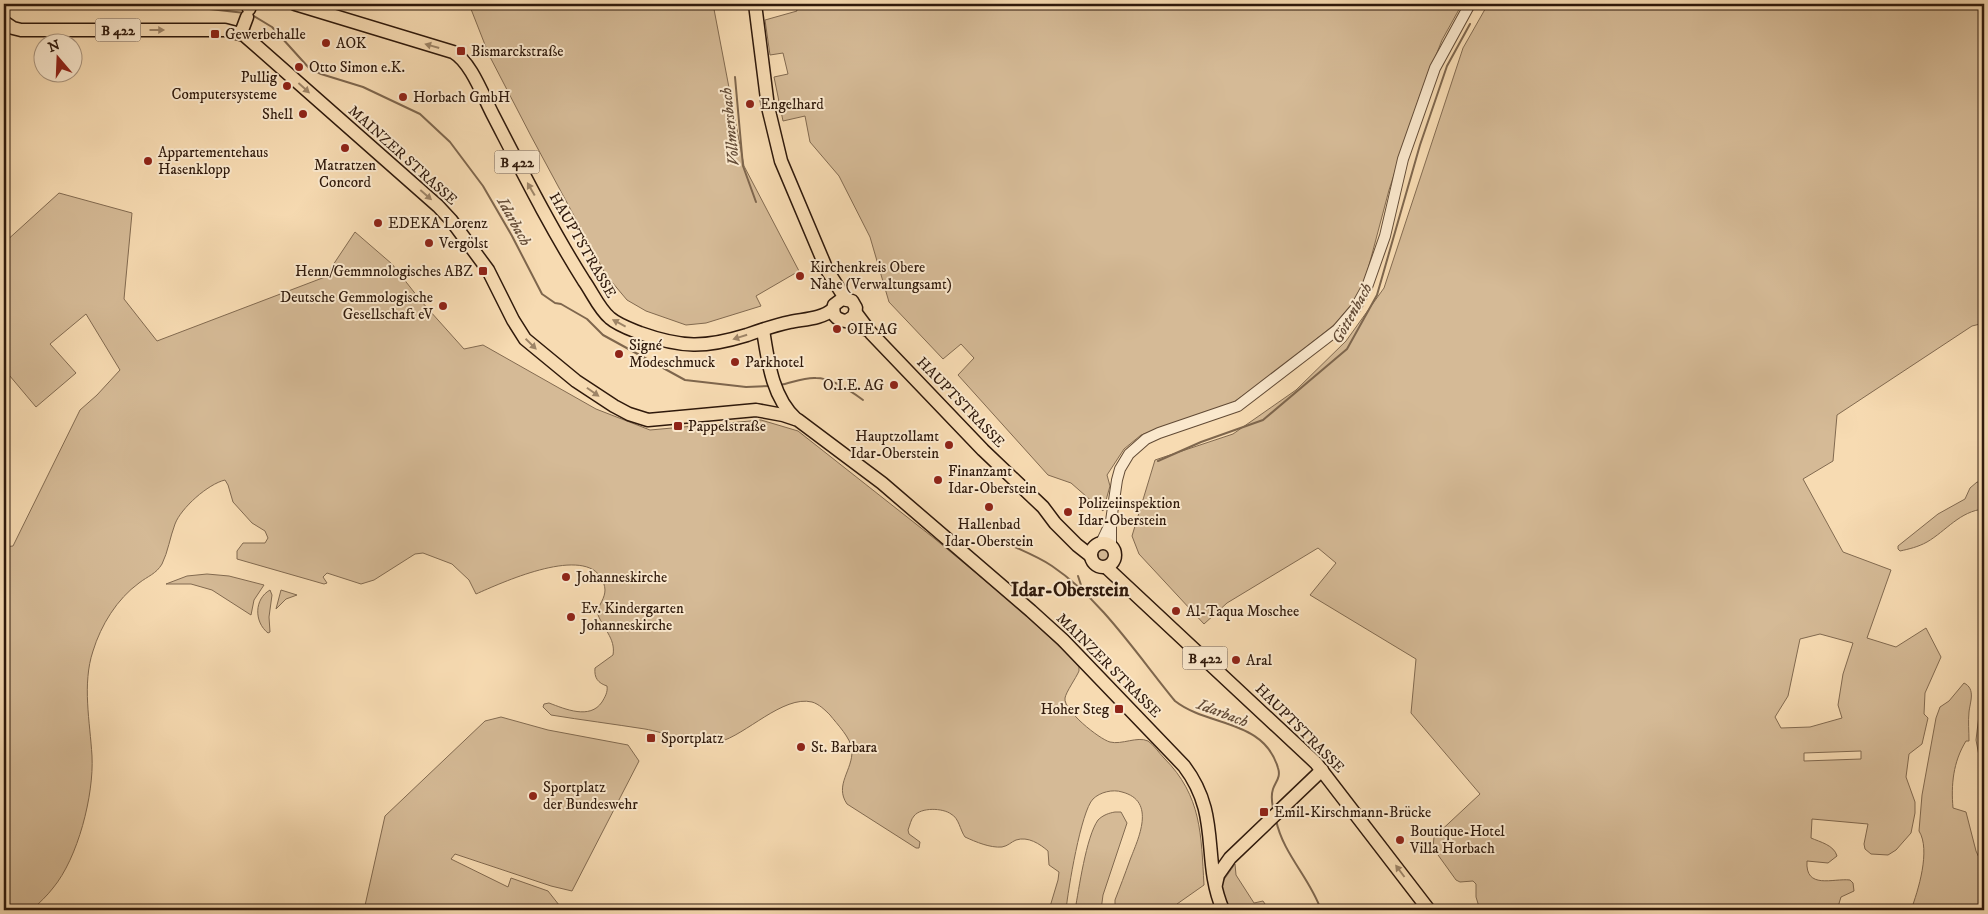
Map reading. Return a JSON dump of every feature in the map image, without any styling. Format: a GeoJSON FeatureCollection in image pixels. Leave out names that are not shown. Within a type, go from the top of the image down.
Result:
{"type":"FeatureCollection","features":[{"type":"Feature","properties":{"kind":"main road","name":"HAUPTSTRASSE"},"geometry":{"type":"LineString","coordinates":[[295,4],[452,52],[464,61],[524,175],[579,272],[609,318],[623,326],[654,338],[690,345],[716,344],[803,320],[820,321],[843,310],[872,333],[984,450],[1043,507],[1051,519],[1068,536],[1086,545],[1099,548]]}},
{"type":"Feature","properties":{"kind":"main road"},"geometry":{"type":"LineString","coordinates":[[754,4],[768,107],[775,140],[788,180],[843,310]]}},
{"type":"Feature","properties":{"kind":"main road"},"geometry":{"type":"LineString","coordinates":[[241,33],[249,10]]}},
{"type":"Feature","properties":{"kind":"main road","name":"MAINZER STRASSE"},"geometry":{"type":"LineString","coordinates":[[4,22],[12,28],[21,30],[225,30],[241,33],[251,39],[438,206],[451,220],[488,270],[513,320],[525,339],[576,381],[614,406],[629,414],[648,420],[669,420],[756,410],[798,420],[882,483],[1031,611],[1063,640],[1184,766],[1201,794],[1208,817],[1215,885],[1223,910]]}},
{"type":"Feature","properties":{"kind":"main road","name":"B 422"},"geometry":{"type":"LineString","coordinates":[[763,330],[775,385],[782,402],[798,420]]}},
{"type":"Feature","properties":{"kind":"main road","name":"B 422"},"geometry":{"type":"LineString","coordinates":[[756,410],[782,402]]}},
{"type":"Feature","properties":{"kind":"main road","name":"B 422"},"geometry":{"type":"LineString","coordinates":[[1099,548],[1096,565],[1110,563]]}},
{"type":"Feature","properties":{"kind":"main road"},"geometry":{"type":"LineString","coordinates":[[1099,548],[1115,552],[1110,563]]}},
{"type":"Feature","properties":{"kind":"main road","name":"HAUPTSTRASSE"},"geometry":{"type":"LineString","coordinates":[[1110,563],[1114,575],[1128,586],[1322,770],[1429,910]]}},
{"type":"Feature","properties":{"kind":"main road"},"geometry":{"type":"LineString","coordinates":[[1215,885],[1218,875],[1230,858],[1322,770]]}},
{"type":"Feature","properties":{"kind":"main road"},"geometry":{"type":"LineString","coordinates":[[1211,852],[1233,849],[1245,842]]}},
{"type":"Feature","properties":{"kind":"main road"},"geometry":{"type":"LineString","coordinates":[[1211,852],[1219,859],[1230,858]]}},
{"type":"Feature","properties":{"kind":"street"},"geometry":{"type":"LineString","coordinates":[[1099,548],[1111,520],[1120,469],[1129,454],[1137,446],[1159,433],[1238,406],[1338,330],[1355,308],[1367,287],[1385,236],[1403,159],[1435,68],[1470,4]]}},
{"type":"Feature","properties":{"kind":"shaded area"},"geometry":{"type":"Polygon","coordinates":[[[469,4],[713,4],[744,166],[799,271],[756,296],[761,306],[706,323],[686,325],[646,311],[627,300],[606,275],[531,136],[489,55],[469,4]]]}},
{"type":"Feature","properties":{"kind":"shaded area"},"geometry":{"type":"Polygon","coordinates":[[[795,4],[1462,4],[1442,40],[1419,98],[1389,190],[1362,292],[1335,324],[1265,380],[1231,404],[1141,435],[1124,449],[1107,475],[1110,486],[1103,511],[1071,483],[1048,475],[958,375],[974,358],[961,344],[943,359],[889,302],[870,237],[839,176],[810,142],[805,116],[783,121],[774,77],[788,74],[783,53],[770,55],[765,20],[797,11],[795,4]]]}},
{"type":"Feature","properties":{"kind":"shaded area"},"geometry":{"type":"Polygon","coordinates":[[[1488,4],[1984,4],[1984,323],[1972,326],[1837,415],[1833,461],[1803,479],[1843,552],[1891,570],[1867,638],[1896,647],[1926,628],[1941,657],[1925,693],[1924,714],[1928,718],[1922,744],[1909,754],[1906,777],[1915,802],[1911,833],[1896,850],[1888,855],[1871,854],[1865,849],[1864,844],[1868,824],[1812,819],[1811,838],[1833,849],[1837,856],[1828,863],[1807,861],[1810,876],[1821,881],[1850,880],[1853,883],[1854,891],[1841,897],[1837,910],[1825,910],[1815,906],[1811,910],[1480,910],[1476,897],[1476,884],[1473,881],[1460,882],[1456,880],[1433,848],[1434,837],[1480,794],[1411,713],[1416,659],[1310,595],[1336,563],[1318,548],[1227,603],[1204,624],[1139,554],[1132,536],[1155,460],[1233,434],[1296,390],[1346,341],[1384,288],[1463,48],[1488,4]],[[1820,634],[1800,639],[1788,696],[1775,717],[1781,728],[1810,727],[1842,718],[1838,705],[1843,674],[1853,643],[1820,634]],[[1861,751],[1804,753],[1804,761],[1861,759],[1861,751]]]}},
{"type":"Feature","properties":{"kind":"shaded area"},"geometry":{"type":"Polygon","coordinates":[[[59,193],[132,213],[124,299],[157,341],[325,277],[355,232],[392,264],[421,301],[464,349],[483,345],[596,409],[650,430],[761,420],[798,431],[935,539],[1012,603],[1073,659],[1079,667],[1079,671],[1065,698],[1066,703],[1075,716],[1098,736],[1110,742],[1148,741],[1177,772],[1193,802],[1197,817],[1202,849],[1204,885],[1177,904],[1175,910],[1115,910],[1115,900],[1137,842],[1142,822],[1142,812],[1139,803],[1133,797],[1118,791],[1099,795],[1088,806],[1076,852],[1066,910],[1049,910],[1059,872],[1049,865],[1048,851],[1034,841],[1020,839],[1002,847],[983,844],[965,837],[954,816],[947,812],[932,809],[917,813],[911,820],[908,830],[909,834],[920,842],[919,848],[916,848],[847,804],[842,790],[852,757],[851,745],[830,715],[812,702],[801,701],[789,704],[730,738],[712,743],[645,729],[551,715],[543,707],[544,704],[549,703],[577,712],[591,711],[602,702],[607,692],[607,686],[599,682],[595,672],[595,668],[613,655],[611,638],[597,612],[605,590],[600,576],[590,568],[575,565],[540,570],[503,582],[476,594],[469,580],[452,564],[423,553],[415,554],[374,580],[361,584],[327,573],[323,577],[327,583],[324,584],[237,559],[237,551],[243,543],[265,543],[268,538],[265,531],[252,523],[233,502],[225,480],[203,491],[183,511],[175,524],[166,555],[160,567],[131,589],[105,622],[93,651],[88,677],[87,690],[92,772],[87,807],[77,843],[62,875],[51,891],[32,910],[4,910],[4,547],[13,546],[80,410],[120,370],[86,314],[50,344],[76,373],[36,407],[4,369],[4,243],[59,193]]]}},
{"type":"Feature","properties":{"kind":"shaded area"},"geometry":{"type":"Polygon","coordinates":[[[1977,482],[1984,482],[1984,509],[1960,517],[1924,544],[1900,551],[1898,549],[1898,546],[1938,514],[1965,499],[1970,488],[1977,482]]]}},
{"type":"Feature","properties":{"kind":"shaded area"},"geometry":{"type":"Polygon","coordinates":[[[1104,548],[1109,550],[1111,555],[1109,560],[1104,562],[1099,560],[1097,555],[1099,550],[1104,548]]]}},
{"type":"Feature","properties":{"kind":"shaded area"},"geometry":{"type":"Polygon","coordinates":[[[207,574],[229,576],[264,585],[254,600],[251,615],[212,590],[191,584],[166,584],[187,576],[207,574]]]}},
{"type":"Feature","properties":{"kind":"shaded area"},"geometry":{"type":"Polygon","coordinates":[[[270,590],[272,595],[269,617],[270,632],[268,633],[260,623],[258,611],[261,599],[270,590]]]}},
{"type":"Feature","properties":{"kind":"shaded area"},"geometry":{"type":"Polygon","coordinates":[[[281,590],[297,595],[286,599],[276,609],[281,590]]]}},
{"type":"Feature","properties":{"kind":"shaded area"},"geometry":{"type":"Polygon","coordinates":[[[1964,683],[1971,692],[1969,741],[1966,741],[1956,765],[1952,791],[1953,808],[1966,812],[1976,851],[1981,862],[1984,862],[1984,910],[1911,910],[1920,882],[1924,859],[1924,849],[1919,831],[1922,795],[1936,718],[1940,707],[1949,701],[1964,683]]]}},
{"type":"Feature","properties":{"kind":"shaded area"},"geometry":{"type":"Polygon","coordinates":[[[1980,707],[1984,708],[1984,782],[1976,740],[1980,707]]]}},
{"type":"Feature","properties":{"kind":"shaded area","name":"Sportplatz der Bundeswehr"},"geometry":{"type":"Polygon","coordinates":[[[501,717],[548,730],[628,745],[639,761],[572,891],[551,886],[455,854],[451,859],[508,887],[511,878],[548,891],[563,910],[364,910],[385,816],[485,721],[501,717]]]}},
{"type":"Feature","properties":{"kind":"shaded area"},"geometry":{"type":"Polygon","coordinates":[[[1115,812],[1121,812],[1127,823],[1103,895],[1101,910],[1075,910],[1090,838],[1094,828],[1100,818],[1115,812]]]}},
{"type":"Feature","properties":{"kind":"shaded area"},"geometry":{"type":"Polygon","coordinates":[[[1235,864],[1236,875],[1254,903],[1263,901],[1269,910],[1229,910],[1221,884],[1235,864]]]}},
{"type":"Feature","properties":{"kind":"waterway","name":"Idarbach"},"geometry":{"type":"LineString","coordinates":[[165,4],[245,13]]}},
{"type":"Feature","properties":{"kind":"waterway","name":"Göttenbach"},"geometry":{"type":"LineString","coordinates":[[1478,9],[1481,4]]}},
{"type":"Feature","properties":{"kind":"waterway","name":"Idarbach"},"geometry":{"type":"LineString","coordinates":[[252,15],[272,27],[309,68],[321,74],[363,87],[420,114],[450,142],[483,186],[542,294],[555,303],[561,304],[587,319],[603,335],[685,380],[746,387],[771,386]]}},
{"type":"Feature","properties":{"kind":"waterway","name":"Göttenbach"},"geometry":{"type":"LineString","coordinates":[[1158,461],[1201,442],[1263,420],[1347,349],[1377,295],[1420,145],[1447,66],[1470,24]]}},
{"type":"Feature","properties":{"kind":"waterway","name":"Vollmersbach"},"geometry":{"type":"LineString","coordinates":[[735,77],[743,166],[756,202]]}},
{"type":"Feature","properties":{"kind":"waterway","name":"Idarbach"},"geometry":{"type":"LineString","coordinates":[[780,385],[807,378],[828,380],[863,400]]}},
{"type":"Feature","properties":{"kind":"waterway","name":"Idarbach"},"geometry":{"type":"LineString","coordinates":[[998,539],[1046,562],[1070,579],[1103,611],[1175,701],[1203,716],[1248,732],[1261,741],[1271,752],[1279,771],[1279,776],[1272,791],[1273,808]]}},
{"type":"Feature","properties":{"kind":"waterway","name":"Göttenbach"},"geometry":{"type":"LineString","coordinates":[[1078,576],[1082,588]]}},
{"type":"Feature","properties":{"kind":"waterway","name":"Idarbach"},"geometry":{"type":"LineString","coordinates":[[1276,820],[1284,844],[1310,887],[1321,910]]}},
{"type":"Feature","properties":{"kind":"place","name":"Gewerbehalle"},"geometry":{"type":"Point","coordinates":[215,34]}},
{"type":"Feature","properties":{"kind":"place","name":"AOK"},"geometry":{"type":"Point","coordinates":[326,43]}},
{"type":"Feature","properties":{"kind":"place","name":"Bismarckstraße"},"geometry":{"type":"Point","coordinates":[461,51]}},
{"type":"Feature","properties":{"kind":"place","name":"Otto Simon e.K."},"geometry":{"type":"Point","coordinates":[299,67]}},
{"type":"Feature","properties":{"kind":"place","name":"Pullig Computersysteme"},"geometry":{"type":"Point","coordinates":[287,86]}},
{"type":"Feature","properties":{"kind":"place","name":"Horbach GmbH"},"geometry":{"type":"Point","coordinates":[403,97]}},
{"type":"Feature","properties":{"kind":"place","name":"Engelhard"},"geometry":{"type":"Point","coordinates":[750,104]}},
{"type":"Feature","properties":{"kind":"place","name":"Shell"},"geometry":{"type":"Point","coordinates":[303,114]}},
{"type":"Feature","properties":{"kind":"place","name":"Matratzen Concord"},"geometry":{"type":"Point","coordinates":[345,148]}},
{"type":"Feature","properties":{"kind":"place","name":"Appartementehaus Hasenklopp"},"geometry":{"type":"Point","coordinates":[148,161]}},
{"type":"Feature","properties":{"kind":"place","name":"EDEKA Lorenz"},"geometry":{"type":"Point","coordinates":[378,223]}},
{"type":"Feature","properties":{"kind":"place","name":"Vergölst"},"geometry":{"type":"Point","coordinates":[429,243]}},
{"type":"Feature","properties":{"kind":"place","name":"Henn/Gemmnologisches ABZ"},"geometry":{"type":"Point","coordinates":[483,271]}},
{"type":"Feature","properties":{"kind":"place","name":"Kirchenkreis Obere Nahe (Verwaltungsamt)"},"geometry":{"type":"Point","coordinates":[800,276]}},
{"type":"Feature","properties":{"kind":"place","name":"Deutsche Gemmologische Gesellschaft eV"},"geometry":{"type":"Point","coordinates":[443,306]}},
{"type":"Feature","properties":{"kind":"place","name":"OIE AG"},"geometry":{"type":"Point","coordinates":[837,329]}},
{"type":"Feature","properties":{"kind":"place","name":"Signé Modeschmuck"},"geometry":{"type":"Point","coordinates":[619,354]}},
{"type":"Feature","properties":{"kind":"place","name":"Parkhotel"},"geometry":{"type":"Point","coordinates":[735,362]}},
{"type":"Feature","properties":{"kind":"place","name":"O.I.E. AG"},"geometry":{"type":"Point","coordinates":[894,385]}},
{"type":"Feature","properties":{"kind":"place","name":"Pappelstraße"},"geometry":{"type":"Point","coordinates":[678,426]}},
{"type":"Feature","properties":{"kind":"place","name":"Hauptzollamt Idar-Oberstein"},"geometry":{"type":"Point","coordinates":[949,445]}},
{"type":"Feature","properties":{"kind":"place","name":"Finanzamt Idar-Oberstein"},"geometry":{"type":"Point","coordinates":[938,480]}},
{"type":"Feature","properties":{"kind":"place","name":"Hallenbad Idar-Oberstein"},"geometry":{"type":"Point","coordinates":[989,507]}},
{"type":"Feature","properties":{"kind":"place","name":"Polizeiinspektion Idar-Oberstein"},"geometry":{"type":"Point","coordinates":[1068,512]}},
{"type":"Feature","properties":{"kind":"place","name":"Johanneskirche"},"geometry":{"type":"Point","coordinates":[566,577]}},
{"type":"Feature","properties":{"kind":"place","name":"Al-Taqua Moschee"},"geometry":{"type":"Point","coordinates":[1176,611]}},
{"type":"Feature","properties":{"kind":"place","name":"Ev. Kindergarten Johanneskirche"},"geometry":{"type":"Point","coordinates":[571,617]}},
{"type":"Feature","properties":{"kind":"place","name":"Aral"},"geometry":{"type":"Point","coordinates":[1236,660]}},
{"type":"Feature","properties":{"kind":"place","name":"Hoher Steg"},"geometry":{"type":"Point","coordinates":[1119,709]}},
{"type":"Feature","properties":{"kind":"place","name":"Sportplatz"},"geometry":{"type":"Point","coordinates":[651,738]}},
{"type":"Feature","properties":{"kind":"place","name":"St. Barbara"},"geometry":{"type":"Point","coordinates":[801,747]}},
{"type":"Feature","properties":{"kind":"place","name":"Sportplatz der Bundeswehr"},"geometry":{"type":"Point","coordinates":[533,796]}},
{"type":"Feature","properties":{"kind":"place","name":"Emil-Kirschmann-Brücke"},"geometry":{"type":"Point","coordinates":[1264,812]}},
{"type":"Feature","properties":{"kind":"place","name":"Boutique-Hotel Villa Horbach"},"geometry":{"type":"Point","coordinates":[1400,840]}},
{"type":"Feature","properties":{"kind":"district","name":"Idar-Oberstein"},"geometry":{"type":"Point","coordinates":[1070,589]}}]}
